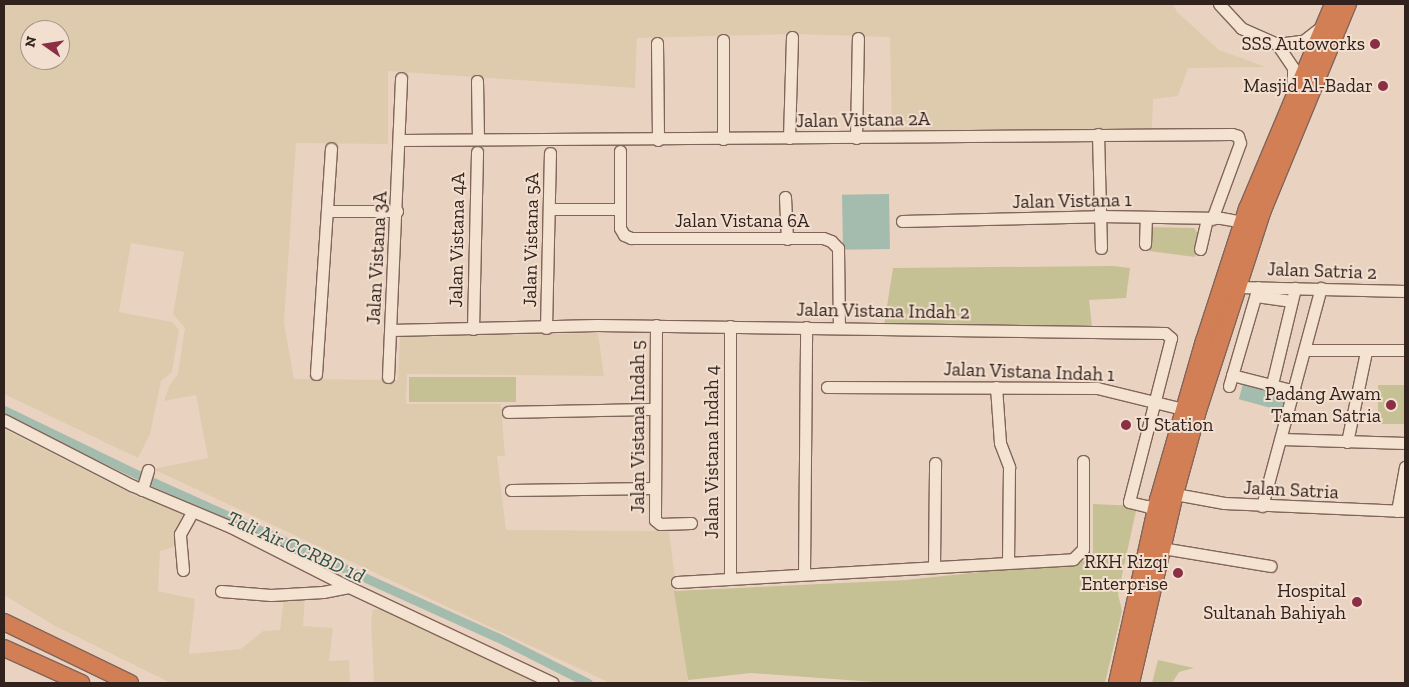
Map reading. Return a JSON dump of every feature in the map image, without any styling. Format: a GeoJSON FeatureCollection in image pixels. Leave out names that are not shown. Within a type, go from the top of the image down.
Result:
{"type":"FeatureCollection","features":[{"type":"Feature","properties":{"kind":"highway"},"geometry":{"type":"LineString","coordinates":[[1117,683],[1156,513],[1183,409],[1243,222],[1290,102],[1333,4]]}},
{"type":"Feature","properties":{"kind":"highway"},"geometry":{"type":"LineString","coordinates":[[1131,683],[1175,494],[1238,287],[1263,210],[1348,4]]}},
{"type":"Feature","properties":{"kind":"highway"},"geometry":{"type":"LineString","coordinates":[[4,622],[130,683]]}},
{"type":"Feature","properties":{"kind":"highway"},"geometry":{"type":"LineString","coordinates":[[4,648],[82,683]]}},
{"type":"Feature","properties":{"kind":"street"},"geometry":{"type":"LineString","coordinates":[[1219,4],[1242,28],[1277,44],[1302,41],[1323,25]]}},
{"type":"Feature","properties":{"kind":"street"},"geometry":{"type":"LineString","coordinates":[[789,138],[792,37]]}},
{"type":"Feature","properties":{"kind":"street"},"geometry":{"type":"LineString","coordinates":[[856,138],[858,38]]}},
{"type":"Feature","properties":{"kind":"street"},"geometry":{"type":"LineString","coordinates":[[723,40],[723,139]]}},
{"type":"Feature","properties":{"kind":"street"},"geometry":{"type":"LineString","coordinates":[[657,43],[658,140]]}},
{"type":"Feature","properties":{"kind":"street"},"geometry":{"type":"LineString","coordinates":[[1277,44],[1293,68],[1294,82],[1290,102]]}},
{"type":"Feature","properties":{"kind":"street","name":"Jalan Vistana 3A"},"geometry":{"type":"LineString","coordinates":[[388,377],[392,330],[401,78]]}},
{"type":"Feature","properties":{"kind":"street"},"geometry":{"type":"LineString","coordinates":[[477,81],[478,139]]}},
{"type":"Feature","properties":{"kind":"street"},"geometry":{"type":"LineString","coordinates":[[1098,134],[1101,248]]}},
{"type":"Feature","properties":{"kind":"street","name":"Jalan Vistana 2A"},"geometry":{"type":"LineString","coordinates":[[400,140],[560,137],[590,141],[1098,134],[1236,135],[1240,143],[1210,219]]}},
{"type":"Feature","properties":{"kind":"street"},"geometry":{"type":"LineString","coordinates":[[316,374],[331,148]]}},
{"type":"Feature","properties":{"kind":"street"},"geometry":{"type":"LineString","coordinates":[[549,209],[620,209],[620,151]]}},
{"type":"Feature","properties":{"kind":"street","name":"Jalan Vistana 4A"},"geometry":{"type":"LineString","coordinates":[[473,329],[477,152]]}},
{"type":"Feature","properties":{"kind":"street","name":"Jalan Vistana 5A"},"geometry":{"type":"LineString","coordinates":[[546,328],[550,153]]}},
{"type":"Feature","properties":{"kind":"street"},"geometry":{"type":"LineString","coordinates":[[785,197],[787,239]]}},
{"type":"Feature","properties":{"kind":"street","name":"Jalan Vistana 6A"},"geometry":{"type":"LineString","coordinates":[[620,209],[624,235],[730,241],[823,238],[838,248],[839,328]]}},
{"type":"Feature","properties":{"kind":"street"},"geometry":{"type":"LineString","coordinates":[[327,210],[397,211]]}},
{"type":"Feature","properties":{"kind":"street","name":"Jalan Vistana 1"},"geometry":{"type":"LineString","coordinates":[[902,221],[1100,216],[1210,219],[1243,222]]}},
{"type":"Feature","properties":{"kind":"street"},"geometry":{"type":"LineString","coordinates":[[1146,218],[1146,244]]}},
{"type":"Feature","properties":{"kind":"street"},"geometry":{"type":"LineString","coordinates":[[1200,249],[1210,219]]}},
{"type":"Feature","properties":{"kind":"street","name":"Jalan Satria 2"},"geometry":{"type":"LineString","coordinates":[[1238,287],[1257,291],[1295,288],[1405,291]]}},
{"type":"Feature","properties":{"kind":"street"},"geometry":{"type":"LineString","coordinates":[[1272,384],[1295,288]]}},
{"type":"Feature","properties":{"kind":"street"},"geometry":{"type":"LineString","coordinates":[[1262,506],[1306,350],[1320,288]]}},
{"type":"Feature","properties":{"kind":"street"},"geometry":{"type":"LineString","coordinates":[[1292,301],[1257,291],[1230,381],[1272,384],[1295,391]]}},
{"type":"Feature","properties":{"kind":"street","name":"Jalan Vistana Indah 2"},"geometry":{"type":"LineString","coordinates":[[392,330],[656,325],[1168,334],[1171,338],[1154,400]]}},
{"type":"Feature","properties":{"kind":"street","name":"Jalan Vistana Indah 5"},"geometry":{"type":"LineString","coordinates":[[656,325],[654,488],[656,523],[691,523]]}},
{"type":"Feature","properties":{"kind":"street","name":"Jalan Vistana Indah 4"},"geometry":{"type":"LineString","coordinates":[[730,326],[730,578]]}},
{"type":"Feature","properties":{"kind":"street"},"geometry":{"type":"LineString","coordinates":[[804,574],[806,327]]}},
{"type":"Feature","properties":{"kind":"street"},"geometry":{"type":"LineString","coordinates":[[1306,350],[1366,352],[1405,350]]}},
{"type":"Feature","properties":{"kind":"street"},"geometry":{"type":"LineString","coordinates":[[1347,442],[1366,352]]}},
{"type":"Feature","properties":{"kind":"street","name":"Jalan Vistana Indah 1"},"geometry":{"type":"LineString","coordinates":[[827,387],[1097,388],[1154,400],[1183,409]]}},
{"type":"Feature","properties":{"kind":"street"},"geometry":{"type":"LineString","coordinates":[[996,387],[1001,449],[1009,467],[1008,562]]}},
{"type":"Feature","properties":{"kind":"street"},"geometry":{"type":"LineString","coordinates":[[1154,400],[1129,502],[1147,506],[1156,513]]}},
{"type":"Feature","properties":{"kind":"street"},"geometry":{"type":"LineString","coordinates":[[508,412],[655,409]]}},
{"type":"Feature","properties":{"kind":"street"},"geometry":{"type":"LineString","coordinates":[[4,420],[145,480],[193,511],[553,683]]}},
{"type":"Feature","properties":{"kind":"street"},"geometry":{"type":"LineString","coordinates":[[1282,439],[1405,443]]}},
{"type":"Feature","properties":{"kind":"street"},"geometry":{"type":"LineString","coordinates":[[677,582],[1073,559],[1080,555],[1083,541],[1083,461]]}},
{"type":"Feature","properties":{"kind":"street"},"geometry":{"type":"LineString","coordinates":[[934,566],[935,463]]}},
{"type":"Feature","properties":{"kind":"street"},"geometry":{"type":"LineString","coordinates":[[1401,511],[1405,467]]}},
{"type":"Feature","properties":{"kind":"street"},"geometry":{"type":"LineString","coordinates":[[511,490],[654,488]]}},
{"type":"Feature","properties":{"kind":"street","name":"Jalan Satria"},"geometry":{"type":"LineString","coordinates":[[1175,494],[1262,506],[1401,511]]}},
{"type":"Feature","properties":{"kind":"street"},"geometry":{"type":"LineString","coordinates":[[184,570],[180,534],[193,511]]}},
{"type":"Feature","properties":{"kind":"street"},"geometry":{"type":"LineString","coordinates":[[1162,548],[1270,566]]}},
{"type":"Feature","properties":{"kind":"street"},"geometry":{"type":"LineString","coordinates":[[221,590],[271,596],[323,592],[349,587]]}},
{"type":"Feature","properties":{"kind":"shaded area"},"geometry":{"type":"Polygon","coordinates":[[[4,4],[1173,4],[1177,12],[1219,50],[1266,67],[1188,68],[1178,96],[1153,99],[1152,129],[892,134],[890,37],[792,34],[637,38],[635,88],[388,71],[388,144],[296,143],[284,323],[294,379],[398,380],[400,337],[598,333],[604,376],[407,374],[406,404],[501,404],[505,456],[497,456],[506,530],[669,531],[688,683],[610,683],[153,469],[208,458],[196,395],[164,401],[169,386],[178,374],[185,328],[173,314],[184,252],[131,243],[119,312],[172,322],[179,330],[172,372],[161,381],[150,434],[138,458],[4,394],[4,4]]]}},
{"type":"Feature","properties":{"kind":"shaded area"},"geometry":{"type":"Polygon","coordinates":[[[889,194],[890,249],[843,250],[842,195],[889,194]]]}},
{"type":"Feature","properties":{"kind":"shaded area"},"geometry":{"type":"Polygon","coordinates":[[[1149,227],[1194,228],[1200,236],[1195,257],[1149,251],[1149,227]]]}},
{"type":"Feature","properties":{"kind":"shaded area"},"geometry":{"type":"Polygon","coordinates":[[[1113,266],[1130,268],[1126,298],[1089,300],[1092,327],[884,325],[893,268],[1113,266]]]}},
{"type":"Feature","properties":{"kind":"shaded area"},"geometry":{"type":"Polygon","coordinates":[[[409,377],[516,377],[516,402],[409,402],[409,377]]]}},
{"type":"Feature","properties":{"kind":"shaded area"},"geometry":{"type":"Polygon","coordinates":[[[1244,380],[1290,392],[1285,412],[1239,399],[1244,380]]]}},
{"type":"Feature","properties":{"kind":"shaded area","name":"Padang Awam Taman Satria"},"geometry":{"type":"Polygon","coordinates":[[[1378,385],[1404,385],[1404,424],[1378,424],[1378,385]]]}},
{"type":"Feature","properties":{"kind":"shaded area"},"geometry":{"type":"Polygon","coordinates":[[[4,429],[142,499],[147,495],[192,516],[175,534],[173,547],[160,551],[158,591],[195,599],[189,654],[241,649],[263,631],[280,630],[284,598],[305,596],[303,626],[333,628],[329,661],[349,660],[350,683],[171,683],[55,626],[4,595],[4,429]]]}},
{"type":"Feature","properties":{"kind":"shaded area"},"geometry":{"type":"Polygon","coordinates":[[[1093,504],[1137,506],[1118,594],[1122,611],[1105,683],[888,683],[751,673],[688,680],[674,591],[906,580],[1093,560],[1093,504]]]}},
{"type":"Feature","properties":{"kind":"shaded area"},"geometry":{"type":"Polygon","coordinates":[[[383,608],[541,683],[374,683],[371,620],[373,610],[383,608]]]}},
{"type":"Feature","properties":{"kind":"shaded area"},"geometry":{"type":"Polygon","coordinates":[[[1158,660],[1194,668],[1179,672],[1172,683],[1152,683],[1158,660]]]}},
{"type":"Feature","properties":{"kind":"waterway","name":"Tali Air CCRBD 1d"},"geometry":{"type":"LineString","coordinates":[[4,410],[151,481],[497,637],[588,683]]}},
{"type":"Feature","properties":{"kind":"place","name":"SSS Autoworks"},"geometry":{"type":"Point","coordinates":[1375,44]}},
{"type":"Feature","properties":{"kind":"place","name":"Masjid Al-Badar"},"geometry":{"type":"Point","coordinates":[1383,86]}},
{"type":"Feature","properties":{"kind":"place","name":"Padang Awam Taman Satria"},"geometry":{"type":"Point","coordinates":[1391,405]}},
{"type":"Feature","properties":{"kind":"place","name":"U Station"},"geometry":{"type":"Point","coordinates":[1126,425]}},
{"type":"Feature","properties":{"kind":"place","name":"RKH Rizqi Enterprise"},"geometry":{"type":"Point","coordinates":[1178,573]}},
{"type":"Feature","properties":{"kind":"place","name":"Hospital Sultanah Bahiyah"},"geometry":{"type":"Point","coordinates":[1357,602]}}]}
